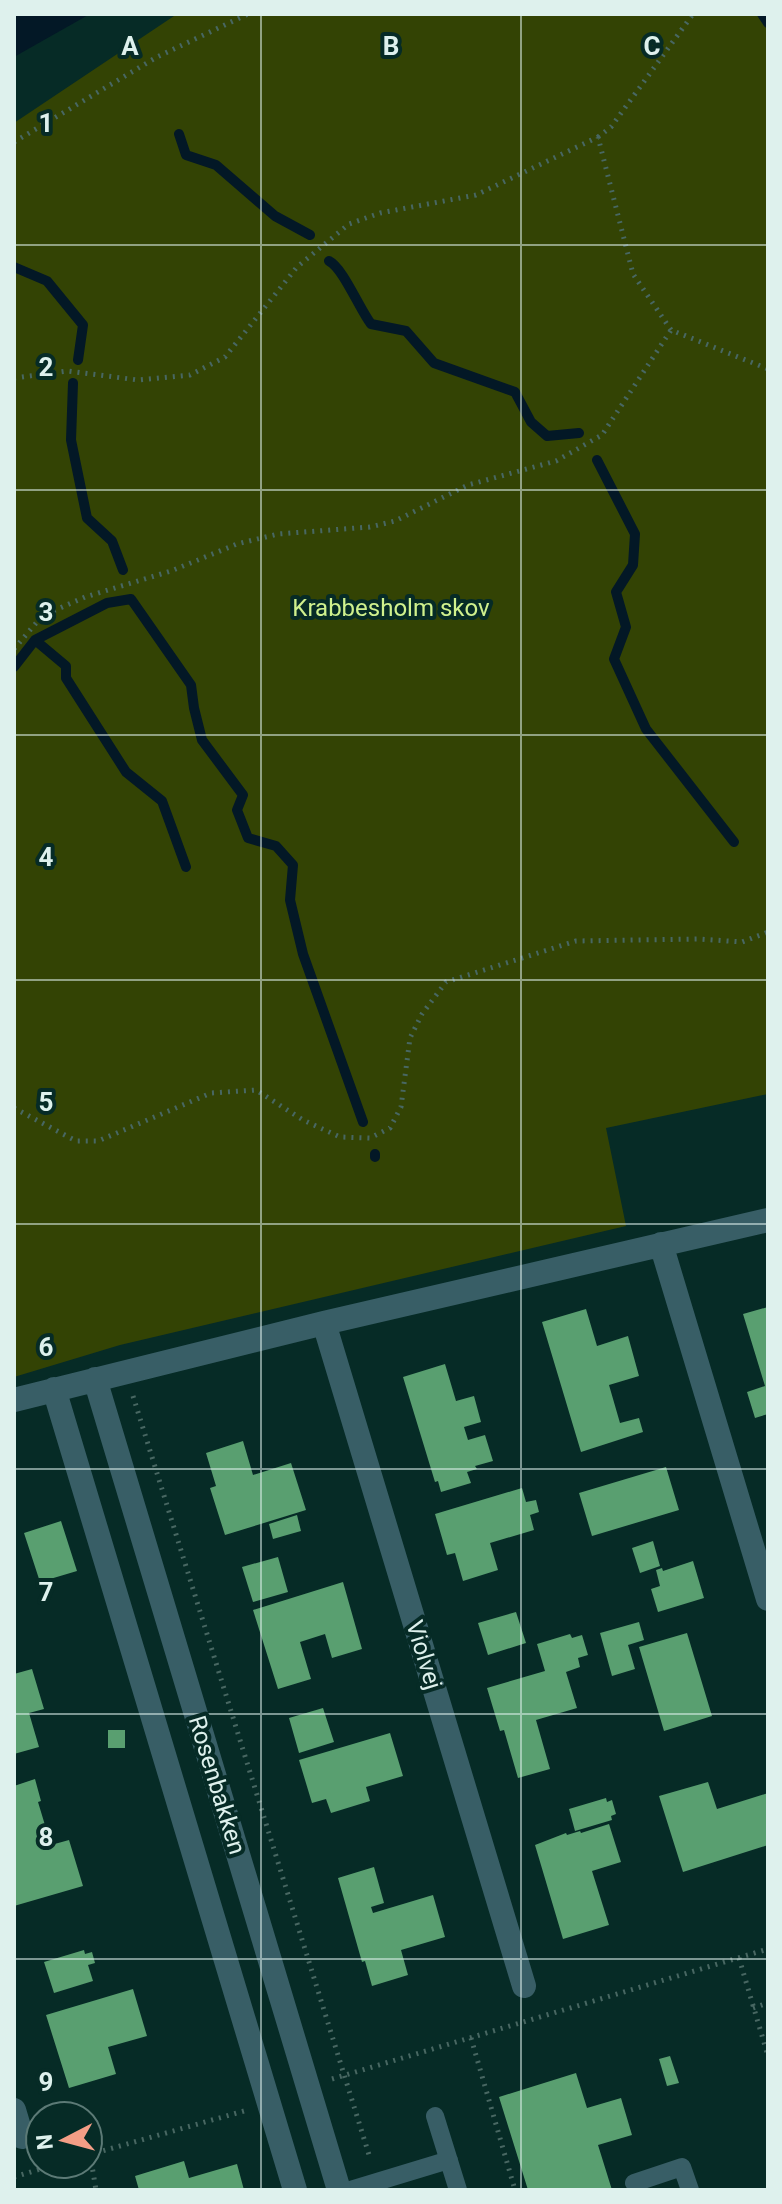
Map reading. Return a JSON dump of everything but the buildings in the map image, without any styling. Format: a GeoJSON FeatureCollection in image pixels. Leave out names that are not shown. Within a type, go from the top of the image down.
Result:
{"type":"FeatureCollection","features":[{"type":"Feature","properties":{"kind":"street"},"geometry":{"type":"LineString","coordinates":[[14,1400],[324,1323],[768,1220]]}},
{"type":"Feature","properties":{"kind":"street"},"geometry":{"type":"LineString","coordinates":[[661,1244],[768,1599]]}},
{"type":"Feature","properties":{"kind":"street","name":"Violvej"},"geometry":{"type":"LineString","coordinates":[[324,1323],[524,1986]]}},
{"type":"Feature","properties":{"kind":"street","name":"Rosenbakken"},"geometry":{"type":"LineString","coordinates":[[95,1379],[339,2190]]}},
{"type":"Feature","properties":{"kind":"street"},"geometry":{"type":"LineString","coordinates":[[54,1389],[295,2190]]}},
{"type":"Feature","properties":{"kind":"street"},"geometry":{"type":"LineString","coordinates":[[14,2110],[22,2137]]}},
{"type":"Feature","properties":{"kind":"lane"},"geometry":{"type":"LineString","coordinates":[[435,2116],[458,2190]]}},
{"type":"Feature","properties":{"kind":"lane"},"geometry":{"type":"LineString","coordinates":[[350,2190],[449,2160]]}},
{"type":"Feature","properties":{"kind":"lane"},"geometry":{"type":"LineString","coordinates":[[634,2183],[682,2167],[690,2190]]}},
{"type":"Feature","properties":{"kind":"path"},"geometry":{"type":"LineString","coordinates":[[14,142],[157,57],[248,14]]}},
{"type":"Feature","properties":{"kind":"path"},"geometry":{"type":"LineString","coordinates":[[14,378],[67,371],[138,380],[190,375],[225,357],[297,267],[349,224],[380,213],[476,195],[598,137],[611,127],[693,14]]}},
{"type":"Feature","properties":{"kind":"path"},"geometry":{"type":"LineString","coordinates":[[598,137],[633,274],[671,330],[768,369]]}},
{"type":"Feature","properties":{"kind":"path"},"geometry":{"type":"LineString","coordinates":[[14,649],[42,616],[85,597],[171,571],[237,544],[278,534],[370,527],[395,521],[468,485],[556,461],[602,435],[671,330]]}},
{"type":"Feature","properties":{"kind":"path"},"geometry":{"type":"LineString","coordinates":[[14,1108],[76,1141],[98,1141],[211,1093],[256,1090],[303,1120],[340,1137],[370,1138],[390,1128],[401,1107],[410,1038],[422,1014],[446,982],[576,941],[742,942],[768,932]]}},
{"type":"Feature","properties":{"kind":"path"},"geometry":{"type":"LineString","coordinates":[[126,1373],[377,2182]]}},
{"type":"Feature","properties":{"kind":"path"},"geometry":{"type":"LineString","coordinates":[[308,2087],[768,1949]]}},
{"type":"Feature","properties":{"kind":"path"},"geometry":{"type":"LineString","coordinates":[[739,1958],[768,2056]]}},
{"type":"Feature","properties":{"kind":"path"},"geometry":{"type":"LineString","coordinates":[[753,2008],[768,2003]]}},
{"type":"Feature","properties":{"kind":"path"},"geometry":{"type":"LineString","coordinates":[[471,2038],[515,2190]]}},
{"type":"Feature","properties":{"kind":"path"},"geometry":{"type":"LineString","coordinates":[[104,2151],[269,2104]]}},
{"type":"Feature","properties":{"kind":"green space","name":"Krabbesholm skov"},"geometry":{"type":"Polygon","coordinates":[[[177,14],[768,14],[768,1094],[606,1128],[626,1226],[120,1345],[14,1377],[14,123],[177,14]]]}},
{"type":"Feature","properties":{"kind":"water"},"geometry":{"type":"Polygon","coordinates":[[[14,14],[90,14],[14,57],[14,14]]]}},
{"type":"Feature","properties":{"kind":"waterway"},"geometry":{"type":"LineString","coordinates":[[762,14],[768,23]]}},
{"type":"Feature","properties":{"kind":"waterway"},"geometry":{"type":"LineString","coordinates":[[179,134],[186,155],[216,165],[275,216],[310,235]]}},
{"type":"Feature","properties":{"kind":"waterway"},"geometry":{"type":"LineString","coordinates":[[329,261],[340,272],[371,324],[406,331],[434,363],[515,392],[531,422],[547,436],[579,433]]}},
{"type":"Feature","properties":{"kind":"waterway"},"geometry":{"type":"LineString","coordinates":[[14,267],[47,281],[83,325],[78,360]]}},
{"type":"Feature","properties":{"kind":"waterway"},"geometry":{"type":"LineString","coordinates":[[73,383],[71,440],[87,518],[112,541],[123,570]]}},
{"type":"Feature","properties":{"kind":"waterway"},"geometry":{"type":"LineString","coordinates":[[597,460],[635,534],[633,565],[616,592],[626,627],[614,659],[646,729],[734,842]]}},
{"type":"Feature","properties":{"kind":"waterway"},"geometry":{"type":"LineString","coordinates":[[14,667],[35,640],[107,603],[131,599],[191,685],[202,740],[243,795],[237,810],[248,838],[276,846],[293,865],[290,900],[303,954],[363,1122]]}},
{"type":"Feature","properties":{"kind":"waterway"},"geometry":{"type":"LineString","coordinates":[[35,640],[66,666],[66,678],[126,772],[162,801],[186,867]]}}]}
